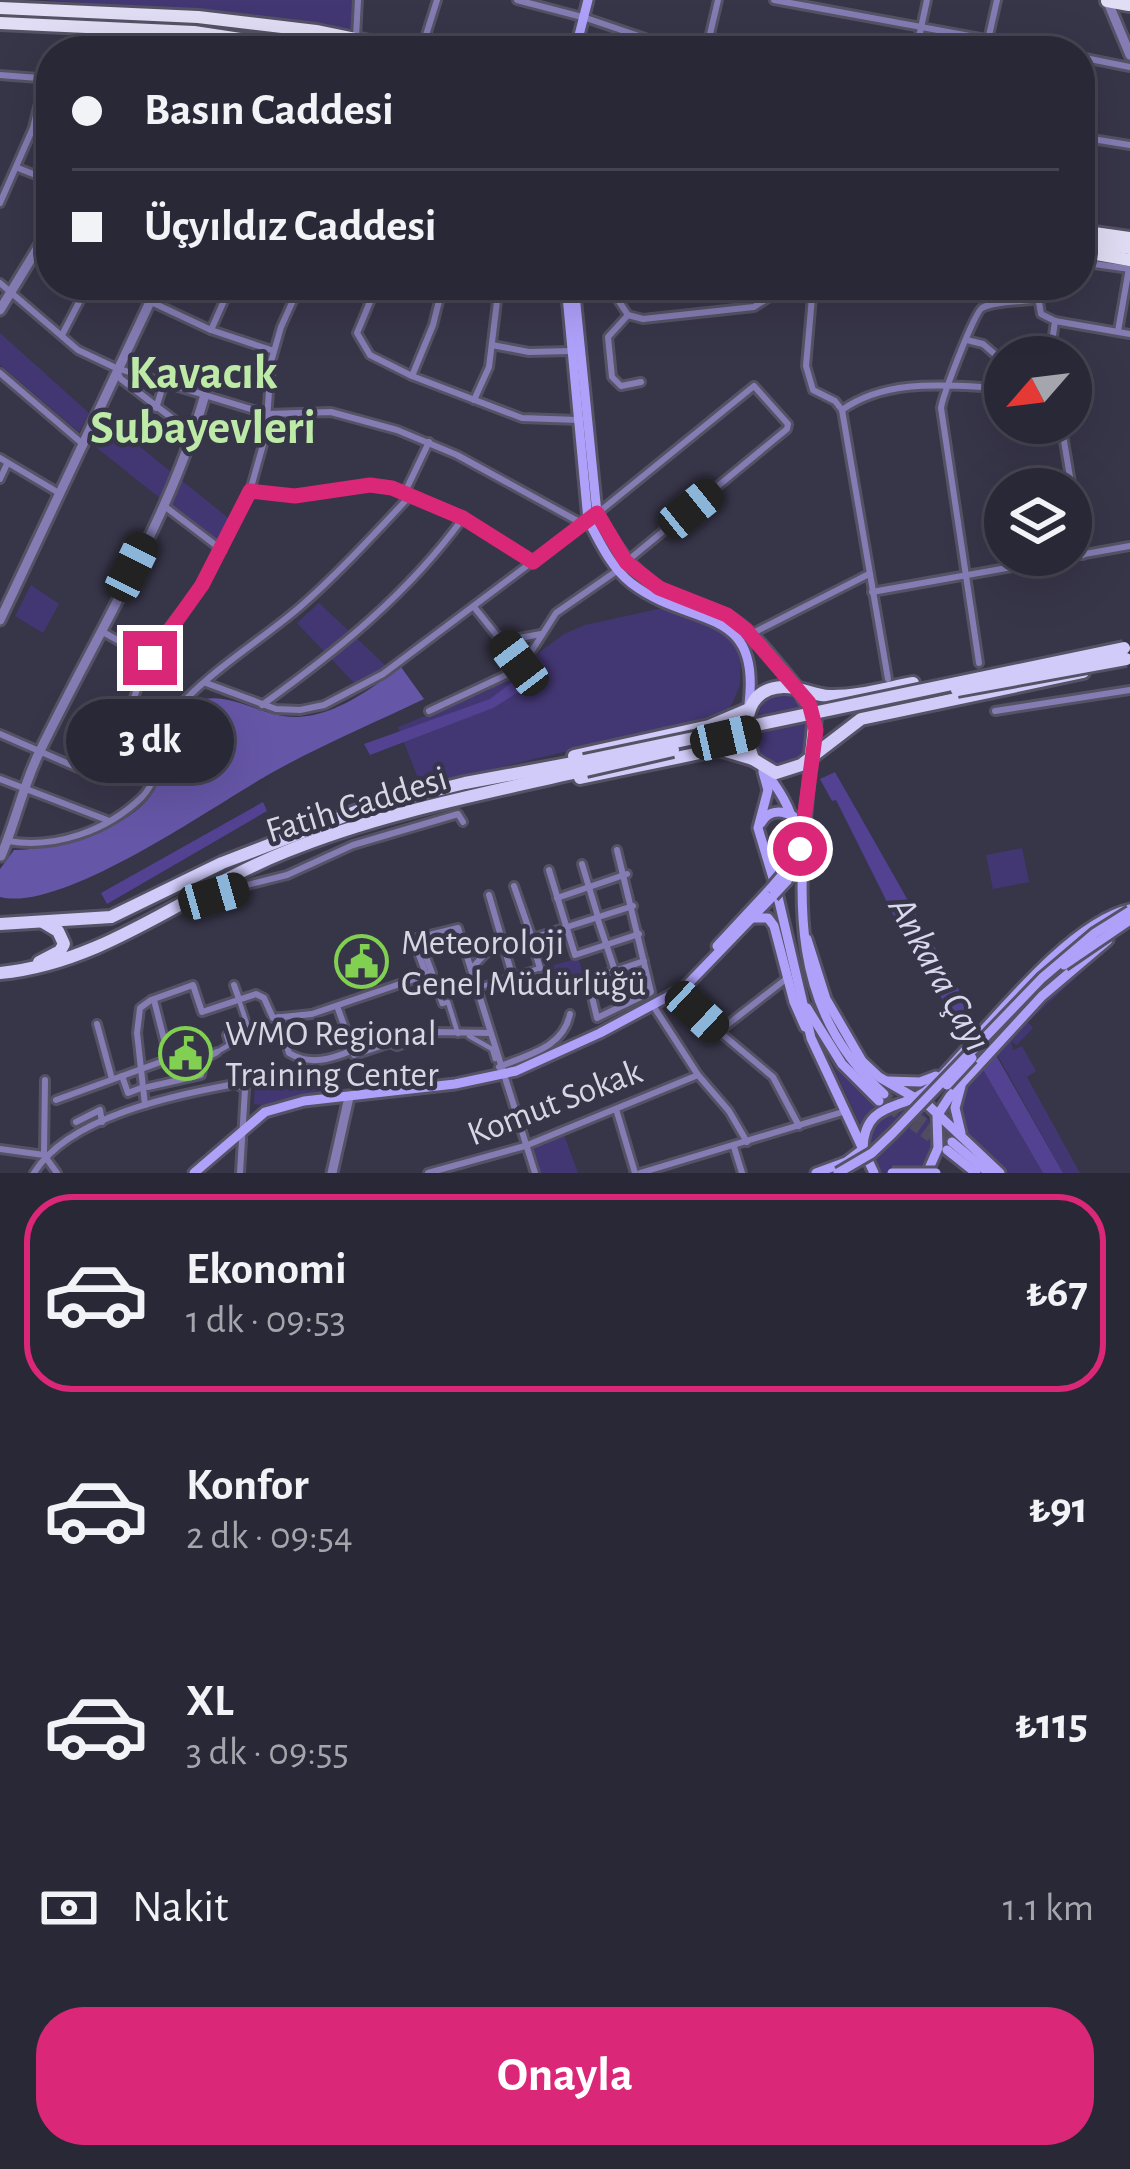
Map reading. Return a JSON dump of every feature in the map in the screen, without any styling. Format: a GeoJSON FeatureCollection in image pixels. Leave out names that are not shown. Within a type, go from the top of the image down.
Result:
{"type":"FeatureCollection","features":[{"type":"Feature","properties":{"kind":"highway"},"geometry":{"type":"LineString","coordinates":[[1107,1],[1128,4]]}},
{"type":"Feature","properties":{"kind":"highway"},"geometry":{"type":"LineString","coordinates":[[0,8],[198,17],[338,36]]}},
{"type":"Feature","properties":{"kind":"highway"},"geometry":{"type":"LineString","coordinates":[[0,23],[214,36]]}},
{"type":"Feature","properties":{"kind":"highway"},"geometry":{"type":"LineString","coordinates":[[1095,233],[1126,237]]}},
{"type":"Feature","properties":{"kind":"highway"},"geometry":{"type":"LineString","coordinates":[[1095,243],[1130,248]]}},
{"type":"Feature","properties":{"kind":"highway"},"geometry":{"type":"LineString","coordinates":[[1095,256],[1130,266]]}},
{"type":"Feature","properties":{"kind":"main road"},"geometry":{"type":"LineString","coordinates":[[580,36],[588,0]]}},
{"type":"Feature","properties":{"kind":"main road"},"geometry":{"type":"LineString","coordinates":[[570,300],[589,519],[622,566],[661,602],[724,624],[739,636],[747,651],[752,683],[746,731],[768,790],[758,828],[777,886],[811,1038]]}},
{"type":"Feature","properties":{"kind":"main road"},"geometry":{"type":"LineString","coordinates":[[570,300],[589,519]]}},
{"type":"Feature","properties":{"kind":"main road"},"geometry":{"type":"LineString","coordinates":[[622,566],[659,588],[727,615],[751,634],[800,690],[815,717],[802,928],[810,975],[828,1021],[881,1097],[842,1064],[802,998]]}},
{"type":"Feature","properties":{"kind":"main road"},"geometry":{"type":"LineString","coordinates":[[516,774],[584,753],[709,726],[748,709],[774,689],[836,696],[1127,653]]}},
{"type":"Feature","properties":{"kind":"main road"},"geometry":{"type":"LineString","coordinates":[[508,788],[558,783],[719,749],[776,772],[791,770],[854,722],[1064,677],[1127,653]]}},
{"type":"Feature","properties":{"kind":"main road","name":"Fatih Caddesi"},"geometry":{"type":"LineString","coordinates":[[0,924],[94,920],[126,912],[221,862],[368,807],[1127,653]]}},
{"type":"Feature","properties":{"kind":"main road"},"geometry":{"type":"LineString","coordinates":[[684,988],[714,949],[777,886],[794,848],[794,817],[757,763]]}},
{"type":"Feature","properties":{"kind":"main road","name":"Fatih Caddesi"},"geometry":{"type":"LineString","coordinates":[[5,972],[52,965],[131,932],[285,852],[585,765]]}},
{"type":"Feature","properties":{"kind":"main road"},"geometry":{"type":"LineString","coordinates":[[194,1173],[265,1112],[304,1101],[455,1084],[654,1007],[684,988],[752,918],[796,862],[806,813]]}},
{"type":"Feature","properties":{"kind":"main road"},"geometry":{"type":"LineString","coordinates":[[758,828],[770,814],[794,817]]}},
{"type":"Feature","properties":{"kind":"main road"},"geometry":{"type":"LineString","coordinates":[[838,1169],[863,1149],[866,1128],[875,1117],[913,1099],[949,1068],[1075,940],[1116,913],[1130,916]]}},
{"type":"Feature","properties":{"kind":"main road"},"geometry":{"type":"LineString","coordinates":[[926,1173],[938,1148],[937,1116],[963,1081],[1062,976],[1130,916]]}},
{"type":"Feature","properties":{"kind":"main road"},"geometry":{"type":"LineString","coordinates":[[816,1173],[838,1169],[872,1153],[1066,956],[1130,916]]}},
{"type":"Feature","properties":{"kind":"main road"},"geometry":{"type":"LineString","coordinates":[[838,1169],[849,1173],[894,1141],[1062,967],[1130,916]]}},
{"type":"Feature","properties":{"kind":"main road"},"geometry":{"type":"LineString","coordinates":[[752,918],[768,918],[774,926],[799,1016],[874,1173]]}},
{"type":"Feature","properties":{"kind":"main road"},"geometry":{"type":"LineString","coordinates":[[5,972],[60,951],[62,936],[42,921]]}},
{"type":"Feature","properties":{"kind":"main road"},"geometry":{"type":"LineString","coordinates":[[802,928],[836,1021],[862,1061],[923,1102],[976,1173]]}},
{"type":"Feature","properties":{"kind":"main road"},"geometry":{"type":"LineString","coordinates":[[884,1080],[920,1082],[949,1068]]}},
{"type":"Feature","properties":{"kind":"main road"},"geometry":{"type":"LineString","coordinates":[[963,1081],[955,1115],[955,1144],[989,1173]]}},
{"type":"Feature","properties":{"kind":"main road"},"geometry":{"type":"LineString","coordinates":[[955,1144],[1000,1173]]}},
{"type":"Feature","properties":{"kind":"main road"},"geometry":{"type":"LineString","coordinates":[[892,1173],[936,1173]]}},
{"type":"Feature","properties":{"kind":"street"},"geometry":{"type":"LineString","coordinates":[[356,36],[358,0]]}},
{"type":"Feature","properties":{"kind":"street"},"geometry":{"type":"LineString","coordinates":[[423,36],[437,0]]}},
{"type":"Feature","properties":{"kind":"street"},"geometry":{"type":"LineString","coordinates":[[517,0],[639,36]]}},
{"type":"Feature","properties":{"kind":"street"},"geometry":{"type":"LineString","coordinates":[[710,36],[718,0]]}},
{"type":"Feature","properties":{"kind":"street"},"geometry":{"type":"LineString","coordinates":[[774,0],[966,36]]}},
{"type":"Feature","properties":{"kind":"street"},"geometry":{"type":"LineString","coordinates":[[847,14],[850,0]]}},
{"type":"Feature","properties":{"kind":"street"},"geometry":{"type":"LineString","coordinates":[[919,36],[927,0]]}},
{"type":"Feature","properties":{"kind":"street"},"geometry":{"type":"LineString","coordinates":[[989,36],[997,0]]}},
{"type":"Feature","properties":{"kind":"street"},"geometry":{"type":"LineString","coordinates":[[1107,1],[1130,55]]}},
{"type":"Feature","properties":{"kind":"street"},"geometry":{"type":"LineString","coordinates":[[1095,60],[1130,67]]}},
{"type":"Feature","properties":{"kind":"street"},"geometry":{"type":"LineString","coordinates":[[0,75],[36,78]]}},
{"type":"Feature","properties":{"kind":"street"},"geometry":{"type":"LineString","coordinates":[[0,203],[36,118]]}},
{"type":"Feature","properties":{"kind":"street"},"geometry":{"type":"LineString","coordinates":[[1095,139],[1130,145]]}},
{"type":"Feature","properties":{"kind":"street"},"geometry":{"type":"LineString","coordinates":[[18,168],[36,176]]}},
{"type":"Feature","properties":{"kind":"street"},"geometry":{"type":"LineString","coordinates":[[0,310],[36,252]]}},
{"type":"Feature","properties":{"kind":"street"},"geometry":{"type":"LineString","coordinates":[[1095,263],[1130,266],[1118,331]]}},
{"type":"Feature","properties":{"kind":"street"},"geometry":{"type":"LineString","coordinates":[[0,283],[78,350],[116,368],[267,414],[331,412],[429,442],[589,519]]}},
{"type":"Feature","properties":{"kind":"street"},"geometry":{"type":"LineString","coordinates":[[62,336],[80,300]]}},
{"type":"Feature","properties":{"kind":"street"},"geometry":{"type":"LineString","coordinates":[[211,330],[224,300]]}},
{"type":"Feature","properties":{"kind":"street"},"geometry":{"type":"LineString","coordinates":[[0,734],[100,778],[108,772],[150,658],[223,550],[250,491],[266,434],[274,351],[293,300]]}},
{"type":"Feature","properties":{"kind":"street"},"geometry":{"type":"LineString","coordinates":[[370,300],[358,338],[370,355],[523,418],[578,420]]}},
{"type":"Feature","properties":{"kind":"street"},"geometry":{"type":"LineString","coordinates":[[412,376],[439,300]]}},
{"type":"Feature","properties":{"kind":"street"},"geometry":{"type":"LineString","coordinates":[[474,400],[489,367],[498,300]]}},
{"type":"Feature","properties":{"kind":"street"},"geometry":{"type":"LineString","coordinates":[[618,300],[628,315],[643,319],[754,307],[765,300]]}},
{"type":"Feature","properties":{"kind":"street"},"geometry":{"type":"LineString","coordinates":[[812,300],[807,376],[817,395],[835,401],[842,410],[888,679]]}},
{"type":"Feature","properties":{"kind":"street"},"geometry":{"type":"LineString","coordinates":[[979,664],[946,454],[941,408],[944,385],[980,309],[1031,300]]}},
{"type":"Feature","properties":{"kind":"street"},"geometry":{"type":"LineString","coordinates":[[1038,300],[1041,314],[1054,321],[1130,334]]}},
{"type":"Feature","properties":{"kind":"street"},"geometry":{"type":"LineString","coordinates":[[0,620],[149,302],[274,351]]}},
{"type":"Feature","properties":{"kind":"street"},"geometry":{"type":"LineString","coordinates":[[628,315],[608,337],[612,377],[621,386],[641,382]]}},
{"type":"Feature","properties":{"kind":"street"},"geometry":{"type":"LineString","coordinates":[[1052,336],[1054,321]]}},
{"type":"Feature","properties":{"kind":"street"},"geometry":{"type":"LineString","coordinates":[[967,340],[984,345]]}},
{"type":"Feature","properties":{"kind":"street"},"geometry":{"type":"LineString","coordinates":[[492,344],[529,352],[574,351]]}},
{"type":"Feature","properties":{"kind":"street"},"geometry":{"type":"LineString","coordinates":[[116,368],[121,379],[194,435]]}},
{"type":"Feature","properties":{"kind":"street"},"geometry":{"type":"LineString","coordinates":[[0,373],[84,445]]}},
{"type":"Feature","properties":{"kind":"street"},"geometry":{"type":"LineString","coordinates":[[156,408],[163,386]]}},
{"type":"Feature","properties":{"kind":"street"},"geometry":{"type":"LineString","coordinates":[[206,682],[262,704],[301,710],[347,695],[474,607],[749,388],[759,387],[788,429],[622,566],[556,613],[519,663],[490,683],[429,711]]}},
{"type":"Feature","properties":{"kind":"street"},"geometry":{"type":"LineString","coordinates":[[842,410],[886,389],[984,387]]}},
{"type":"Feature","properties":{"kind":"street"},"geometry":{"type":"LineString","coordinates":[[1,856],[22,788],[163,505],[194,435],[204,398]]}},
{"type":"Feature","properties":{"kind":"street"},"geometry":{"type":"LineString","coordinates":[[8,841],[65,841],[107,820],[146,792],[184,700],[234,655],[299,608],[408,494],[429,442]]}},
{"type":"Feature","properties":{"kind":"street"},"geometry":{"type":"LineString","coordinates":[[0,479],[4,461],[61,494]]}},
{"type":"Feature","properties":{"kind":"street"},"geometry":{"type":"LineString","coordinates":[[250,491],[295,496],[370,485],[408,494],[463,518],[533,562]]}},
{"type":"Feature","properties":{"kind":"street"},"geometry":{"type":"LineString","coordinates":[[163,505],[223,550]]}},
{"type":"Feature","properties":{"kind":"street"},"geometry":{"type":"LineString","coordinates":[[262,704],[343,647],[380,613],[463,518]]}},
{"type":"Feature","properties":{"kind":"street"},"geometry":{"type":"LineString","coordinates":[[1092,552],[1130,546]]}},
{"type":"Feature","properties":{"kind":"street"},"geometry":{"type":"LineString","coordinates":[[751,634],[869,574]]}},
{"type":"Feature","properties":{"kind":"street"},"geometry":{"type":"LineString","coordinates":[[872,592],[984,575]]}},
{"type":"Feature","properties":{"kind":"street"},"geometry":{"type":"LineString","coordinates":[[474,607],[519,663]]}},
{"type":"Feature","properties":{"kind":"street"},"geometry":{"type":"LineString","coordinates":[[100,631],[150,658]]}},
{"type":"Feature","properties":{"kind":"street"},"geometry":{"type":"LineString","coordinates":[[502,641],[541,634]]}},
{"type":"Feature","properties":{"kind":"street"},"geometry":{"type":"LineString","coordinates":[[995,711],[1130,690]]}},
{"type":"Feature","properties":{"kind":"street"},"geometry":{"type":"LineString","coordinates":[[0,779],[107,820]]}},
{"type":"Feature","properties":{"kind":"street"},"geometry":{"type":"LineString","coordinates":[[196,898],[287,874],[353,845],[458,814],[463,822]]}},
{"type":"Feature","properties":{"kind":"street"},"geometry":{"type":"LineString","coordinates":[[616,850],[634,906],[651,992],[597,1018],[588,980],[644,961]]}},
{"type":"Feature","properties":{"kind":"street"},"geometry":{"type":"LineString","coordinates":[[582,864],[626,1004]]}},
{"type":"Feature","properties":{"kind":"street"},"geometry":{"type":"LineString","coordinates":[[549,870],[575,955],[639,934]]}},
{"type":"Feature","properties":{"kind":"street"},"geometry":{"type":"LineString","coordinates":[[557,898],[625,874]]}},
{"type":"Feature","properties":{"kind":"street"},"geometry":{"type":"LineString","coordinates":[[476,988],[540,968],[514,886]]}},
{"type":"Feature","properties":{"kind":"street"},"geometry":{"type":"LineString","coordinates":[[489,895],[517,992]]}},
{"type":"Feature","properties":{"kind":"street"},"geometry":{"type":"LineString","coordinates":[[470,969],[486,953],[634,906]]}},
{"type":"Feature","properties":{"kind":"street"},"geometry":{"type":"LineString","coordinates":[[458,1034],[448,1002],[442,1004],[438,992],[428,994],[416,938],[458,928],[499,1067]]}},
{"type":"Feature","properties":{"kind":"street"},"geometry":{"type":"LineString","coordinates":[[149,1104],[139,1069],[140,1008],[153,999],[193,985],[202,1012],[261,995],[273,1018],[337,1006],[426,974]]}},
{"type":"Feature","properties":{"kind":"street"},"geometry":{"type":"LineString","coordinates":[[718,1032],[788,977]]}},
{"type":"Feature","properties":{"kind":"street"},"geometry":{"type":"LineString","coordinates":[[122,1076],[128,1093],[201,1075],[204,1059],[229,1045],[226,1035],[248,1027],[234,985]]}},
{"type":"Feature","properties":{"kind":"street"},"geometry":{"type":"LineString","coordinates":[[684,988],[697,1012],[773,1077],[799,1126]]}},
{"type":"Feature","properties":{"kind":"street"},"geometry":{"type":"LineString","coordinates":[[56,1100],[169,1060],[153,999]]}},
{"type":"Feature","properties":{"kind":"street"},"geometry":{"type":"LineString","coordinates":[[337,1006],[354,1055],[437,1032],[490,1033]]}},
{"type":"Feature","properties":{"kind":"street"},"geometry":{"type":"LineString","coordinates":[[654,1007],[748,1143]]}},
{"type":"Feature","properties":{"kind":"street"},"geometry":{"type":"LineString","coordinates":[[499,1067],[555,1043],[567,1031],[570,1014]]}},
{"type":"Feature","properties":{"kind":"street"},"geometry":{"type":"LineString","coordinates":[[278,1017],[289,1053],[298,1059],[329,1060],[352,1050]]}},
{"type":"Feature","properties":{"kind":"street"},"geometry":{"type":"LineString","coordinates":[[97,1024],[100,1055],[112,1079]]}},
{"type":"Feature","properties":{"kind":"street"},"geometry":{"type":"LineString","coordinates":[[469,1036],[492,1049],[535,1173]]}},
{"type":"Feature","properties":{"kind":"street","name":"Komut Sokak"},"geometry":{"type":"LineString","coordinates":[[428,1173],[525,1146],[698,1075]]}},
{"type":"Feature","properties":{"kind":"street"},"geometry":{"type":"LineString","coordinates":[[34,1173],[44,1155],[45,1080]]}},
{"type":"Feature","properties":{"kind":"street"},"geometry":{"type":"LineString","coordinates":[[0,1149],[44,1155],[102,1122],[149,1104],[242,1085],[240,1173]]}},
{"type":"Feature","properties":{"kind":"street"},"geometry":{"type":"LineString","coordinates":[[332,1173],[350,1096]]}},
{"type":"Feature","properties":{"kind":"street"},"geometry":{"type":"LineString","coordinates":[[616,1109],[638,1173],[846,1112]]}},
{"type":"Feature","properties":{"kind":"street"},"geometry":{"type":"LineString","coordinates":[[76,1122],[100,1110],[102,1122]]}},
{"type":"Feature","properties":{"kind":"street"},"geometry":{"type":"LineString","coordinates":[[734,1147],[742,1173]]}},
{"type":"Feature","properties":{"kind":"street"},"geometry":{"type":"LineString","coordinates":[[44,1155],[57,1173]]}},
{"type":"Feature","properties":{"kind":"shaded area"},"geometry":{"type":"Polygon","coordinates":[[[43,0],[358,0],[356,36],[334,36],[122,6],[43,0]]]}},
{"type":"Feature","properties":{"kind":"shaded area"},"geometry":{"type":"Polygon","coordinates":[[[0,333],[89,413],[79,432],[0,365],[0,333]]]}},
{"type":"Feature","properties":{"kind":"shaded area"},"geometry":{"type":"Polygon","coordinates":[[[108,421],[232,521],[221,542],[92,444],[108,421]]]}},
{"type":"Feature","properties":{"kind":"shaded area"},"geometry":{"type":"Polygon","coordinates":[[[31,585],[59,604],[43,633],[15,616],[31,585]]]}},
{"type":"Feature","properties":{"kind":"shaded area"},"geometry":{"type":"Polygon","coordinates":[[[319,603],[386,666],[357,686],[297,623],[319,603]]]}},
{"type":"Feature","properties":{"kind":"shaded area"},"geometry":{"type":"Polygon","coordinates":[[[663,608],[722,632],[741,652],[740,685],[728,713],[421,786],[398,727],[487,691],[564,634],[663,608]]]}},
{"type":"Feature","properties":{"kind":"shaded area"},"geometry":{"type":"Polygon","coordinates":[[[401,667],[424,699],[292,762],[99,873],[27,898],[0,897],[0,869],[14,850],[88,836],[139,808],[157,785],[195,702],[220,699],[272,714],[312,715],[352,700],[401,667]]]}},
{"type":"Feature","properties":{"kind":"shaded area"},"geometry":{"type":"Polygon","coordinates":[[[782,693],[801,698],[810,719],[807,753],[789,766],[775,767],[755,746],[754,728],[765,700],[782,693]]]}},
{"type":"Feature","properties":{"kind":"shaded area"},"geometry":{"type":"Polygon","coordinates":[[[1022,848],[1029,882],[993,889],[986,855],[1022,848]]]}},
{"type":"Feature","properties":{"kind":"shaded area"},"geometry":{"type":"Polygon","coordinates":[[[578,958],[587,984],[546,997],[538,970],[578,958]]]}},
{"type":"Feature","properties":{"kind":"shaded area"},"geometry":{"type":"Polygon","coordinates":[[[1079,969],[1082,972],[1028,1022],[1033,1028],[1017,1045],[1011,1041],[1013,1050],[1022,1046],[1036,1071],[1027,1077],[1080,1173],[1063,1173],[997,1054],[1079,969]]]}},
{"type":"Feature","properties":{"kind":"shaded area"},"geometry":{"type":"Polygon","coordinates":[[[814,1025],[852,1080],[878,1105],[861,1126],[814,1025]]]}},
{"type":"Feature","properties":{"kind":"shaded area"},"geometry":{"type":"Polygon","coordinates":[[[982,1068],[1043,1173],[1009,1173],[963,1125],[961,1100],[982,1068]]]}},
{"type":"Feature","properties":{"kind":"shaded area"},"geometry":{"type":"Polygon","coordinates":[[[255,1081],[334,1081],[337,1093],[254,1104],[255,1081]]]}},
{"type":"Feature","properties":{"kind":"shaded area"},"geometry":{"type":"Polygon","coordinates":[[[915,1105],[932,1129],[927,1156],[915,1172],[881,1173],[867,1151],[872,1132],[889,1113],[915,1105]]]}},
{"type":"Feature","properties":{"kind":"shaded area"},"geometry":{"type":"Polygon","coordinates":[[[564,1135],[578,1173],[539,1173],[530,1148],[564,1135]]]}},
{"type":"Feature","properties":{"kind":"water"},"geometry":{"type":"Polygon","coordinates":[[[520,676],[528,686],[493,708],[370,755],[364,744],[490,699],[520,676]]]}},
{"type":"Feature","properties":{"kind":"water","name":"Ankara Çayı"},"geometry":{"type":"Polygon","coordinates":[[[835,772],[1063,1173],[1043,1173],[894,916],[836,800],[832,801],[820,779],[835,772]]]}},
{"type":"Feature","properties":{"kind":"water"},"geometry":{"type":"Polygon","coordinates":[[[263,802],[267,811],[107,904],[101,893],[263,802]]]}},
{"type":"Feature","properties":{"kind":"tunnel"},"geometry":{"type":"LineString","coordinates":[[884,1094],[952,1142]]}},
{"type":"Feature","properties":{"kind":"tunnel"},"geometry":{"type":"LineString","coordinates":[[879,1101],[942,1146]]}},
{"type":"Feature","properties":{"kind":"place","name":"Meteoroloji Genel Müdürlüğü"},"geometry":{"type":"Point","coordinates":[362,962]}},
{"type":"Feature","properties":{"kind":"place","name":"WMO Regional Training Center"},"geometry":{"type":"Point","coordinates":[186,1053]}},
{"type":"Feature","properties":{"kind":"district","name":"Kavacık Subayevleri"},"geometry":{"type":"Point","coordinates":[203,398]}},
{"type":"Feature","properties":{"kind":"route"},"geometry":{"type":"LineString","coordinates":[[150,658],[202,585],[250,491],[295,496],[370,485],[392,488],[463,518],[533,562],[597,513],[626,562],[677,598],[727,615],[746,630],[809,703],[816,730],[800,849]]}}]}
